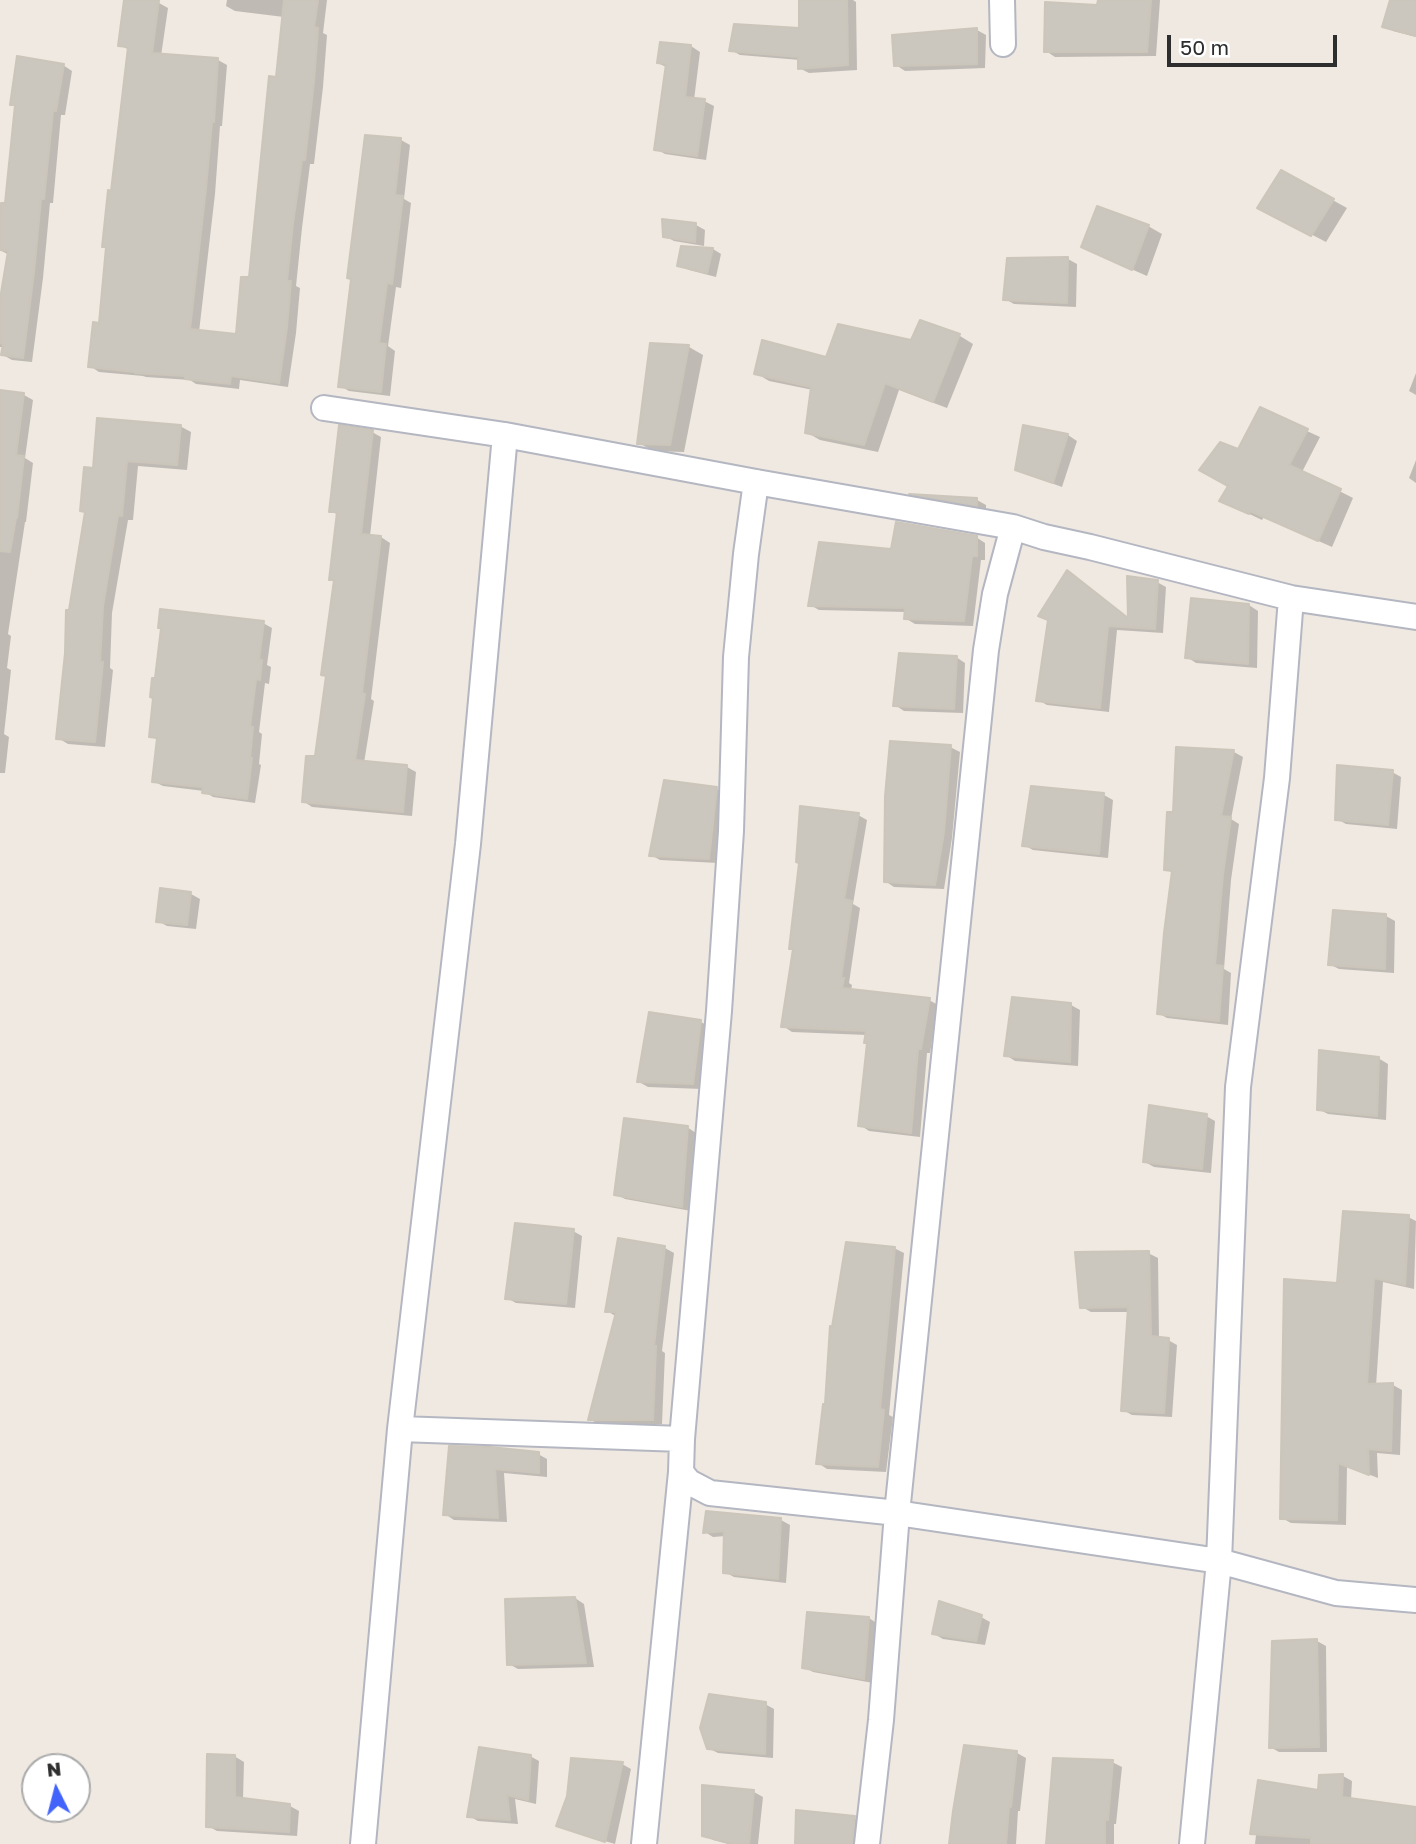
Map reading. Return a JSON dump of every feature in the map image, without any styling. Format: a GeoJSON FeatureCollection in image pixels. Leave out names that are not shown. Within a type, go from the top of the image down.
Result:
{"type":"FeatureCollection","features":[{"type":"Feature","properties":{"kind":"street"},"geometry":{"type":"LineString","coordinates":[[1002,0],[1003,44]]}},
{"type":"Feature","properties":{"kind":"street"},"geometry":{"type":"LineString","coordinates":[[324,408],[505,435],[1013,527],[1291,598],[1416,617]]}},
{"type":"Feature","properties":{"kind":"street"},"geometry":{"type":"LineString","coordinates":[[363,1844],[400,1429],[468,844],[505,435]]}},
{"type":"Feature","properties":{"kind":"street"},"geometry":{"type":"LineString","coordinates":[[644,1844],[681,1472],[719,1011],[731,831],[736,657],[756,482]]}},
{"type":"Feature","properties":{"kind":"street"},"geometry":{"type":"LineString","coordinates":[[867,1844],[881,1720],[897,1513],[986,650],[995,594],[1013,527]]}},
{"type":"Feature","properties":{"kind":"street"},"geometry":{"type":"LineString","coordinates":[[1192,1844],[1219,1561],[1238,1087],[1277,778],[1291,598]]}},
{"type":"Feature","properties":{"kind":"street"},"geometry":{"type":"LineString","coordinates":[[400,1429],[682,1439]]}},
{"type":"Feature","properties":{"kind":"street"},"geometry":{"type":"LineString","coordinates":[[681,1472],[689,1482],[710,1493],[897,1513],[1219,1561],[1336,1593],[1416,1600]]}},
{"type":"Feature","properties":{"kind":"building"},"geometry":{"type":"Polygon","coordinates":[[[124,0],[159,0],[152,53],[218,58],[214,122],[190,329],[236,334],[241,277],[249,277],[269,76],[276,77],[284,0],[318,0],[314,27],[318,28],[314,81],[305,160],[302,160],[293,223],[287,281],[291,281],[287,327],[279,383],[231,376],[230,384],[185,379],[185,376],[88,367],[93,322],[99,323],[106,247],[102,247],[128,47],[118,46],[124,0]]]}},
{"type":"Feature","properties":{"kind":"building"},"geometry":{"type":"Polygon","coordinates":[[[799,0],[847,0],[848,65],[798,69],[798,57],[729,51],[734,24],[799,28],[799,0]]]}},
{"type":"Feature","properties":{"kind":"building"},"geometry":{"type":"Polygon","coordinates":[[[1098,0],[1151,0],[1147,52],[1044,52],[1045,2],[1097,5],[1098,0]]]}},
{"type":"Feature","properties":{"kind":"building"},"geometry":{"type":"Polygon","coordinates":[[[1390,0],[1416,0],[1416,36],[1382,27],[1390,0]]]}},
{"type":"Feature","properties":{"kind":"building"},"geometry":{"type":"Polygon","coordinates":[[[977,28],[977,64],[894,66],[892,35],[977,28]]]}},
{"type":"Feature","properties":{"kind":"building"},"geometry":{"type":"Polygon","coordinates":[[[660,42],[691,45],[685,97],[705,99],[697,156],[654,150],[666,64],[657,63],[660,42]]]}},
{"type":"Feature","properties":{"kind":"building"},"geometry":{"type":"Polygon","coordinates":[[[17,56],[64,64],[56,111],[53,111],[23,358],[1,355],[3,344],[0,343],[0,299],[8,251],[0,250],[0,216],[1,203],[5,203],[15,105],[10,105],[17,56]]]}},
{"type":"Feature","properties":{"kind":"building"},"geometry":{"type":"Polygon","coordinates":[[[365,135],[401,138],[395,195],[403,196],[392,284],[387,283],[379,343],[386,344],[381,392],[338,387],[351,279],[347,278],[365,135]]]}},
{"type":"Feature","properties":{"kind":"building"},"geometry":{"type":"Polygon","coordinates":[[[1281,170],[1334,199],[1311,236],[1257,208],[1281,170]]]}},
{"type":"Feature","properties":{"kind":"building"},"geometry":{"type":"Polygon","coordinates":[[[1097,206],[1149,225],[1132,270],[1081,247],[1097,206]]]}},
{"type":"Feature","properties":{"kind":"building"},"geometry":{"type":"Polygon","coordinates":[[[662,219],[696,223],[695,242],[663,237],[662,219]]]}},
{"type":"Feature","properties":{"kind":"building"},"geometry":{"type":"Polygon","coordinates":[[[681,246],[713,248],[707,273],[677,266],[681,246]]]}},
{"type":"Feature","properties":{"kind":"building"},"geometry":{"type":"Polygon","coordinates":[[[1068,257],[1067,303],[1003,300],[1007,258],[1068,257]]]}},
{"type":"Feature","properties":{"kind":"building"},"geometry":{"type":"Polygon","coordinates":[[[920,320],[960,334],[933,402],[885,383],[864,445],[805,433],[811,387],[754,374],[762,340],[826,357],[838,324],[911,340],[920,320]]]}},
{"type":"Feature","properties":{"kind":"building"},"geometry":{"type":"Polygon","coordinates":[[[650,343],[689,345],[670,445],[637,444],[650,343]]]}},
{"type":"Feature","properties":{"kind":"building"},"geometry":{"type":"Polygon","coordinates":[[[0,390],[24,393],[16,455],[24,456],[10,552],[0,551],[0,390]]]}},
{"type":"Feature","properties":{"kind":"building"},"geometry":{"type":"Polygon","coordinates":[[[1260,407],[1308,429],[1289,465],[1341,489],[1318,541],[1250,511],[1249,514],[1219,501],[1228,486],[1199,470],[1220,442],[1238,449],[1260,407]]]}},
{"type":"Feature","properties":{"kind":"building"},"geometry":{"type":"Polygon","coordinates":[[[97,418],[181,425],[177,465],[127,461],[122,516],[118,515],[103,606],[100,662],[103,662],[95,742],[56,739],[65,653],[66,610],[69,610],[85,512],[80,511],[84,467],[93,468],[97,418]]]}},
{"type":"Feature","properties":{"kind":"building"},"geometry":{"type":"Polygon","coordinates":[[[339,425],[373,430],[361,534],[381,536],[362,693],[365,694],[355,760],[407,765],[403,812],[302,802],[306,756],[315,756],[326,676],[321,675],[334,580],[329,580],[337,512],[329,512],[339,425]]]}},
{"type":"Feature","properties":{"kind":"building"},"geometry":{"type":"Polygon","coordinates":[[[1023,425],[1068,434],[1053,483],[1015,470],[1023,425]]]}},
{"type":"Feature","properties":{"kind":"building"},"geometry":{"type":"Polygon","coordinates":[[[909,494],[977,498],[977,506],[909,494]]]}},
{"type":"Feature","properties":{"kind":"building"},"geometry":{"type":"Polygon","coordinates":[[[896,522],[977,536],[977,556],[972,556],[964,621],[904,619],[905,608],[808,606],[819,542],[891,549],[896,522]]]}},
{"type":"Feature","properties":{"kind":"building"},"geometry":{"type":"Polygon","coordinates":[[[1067,570],[1128,618],[1127,576],[1158,580],[1155,629],[1108,626],[1100,708],[1036,701],[1048,620],[1038,616],[1067,570]]]}},
{"type":"Feature","properties":{"kind":"building"},"geometry":{"type":"Polygon","coordinates":[[[1191,598],[1249,604],[1248,664],[1185,658],[1191,598]]]}},
{"type":"Feature","properties":{"kind":"building"},"geometry":{"type":"Polygon","coordinates":[[[160,609],[264,621],[259,660],[262,660],[260,680],[256,679],[250,726],[253,727],[252,758],[247,799],[202,793],[203,787],[152,782],[157,738],[149,737],[153,698],[150,697],[161,628],[158,628],[160,609]]]}},
{"type":"Feature","properties":{"kind":"building"},"geometry":{"type":"Polygon","coordinates":[[[899,653],[957,656],[954,709],[893,706],[899,653]]]}},
{"type":"Feature","properties":{"kind":"building"},"geometry":{"type":"Polygon","coordinates":[[[890,741],[951,745],[944,832],[935,885],[884,882],[885,796],[890,741]]]}},
{"type":"Feature","properties":{"kind":"building"},"geometry":{"type":"Polygon","coordinates":[[[1176,747],[1234,750],[1221,816],[1231,817],[1215,965],[1223,966],[1219,1021],[1157,1014],[1172,871],[1164,870],[1167,812],[1173,812],[1176,747]]]}},
{"type":"Feature","properties":{"kind":"building"},"geometry":{"type":"Polygon","coordinates":[[[1337,765],[1393,770],[1388,825],[1335,820],[1337,765]]]}},
{"type":"Feature","properties":{"kind":"building"},"geometry":{"type":"Polygon","coordinates":[[[664,780],[717,787],[709,859],[649,856],[664,780]]]}},
{"type":"Feature","properties":{"kind":"building"},"geometry":{"type":"Polygon","coordinates":[[[1031,786],[1104,793],[1099,854],[1022,846],[1031,786]]]}},
{"type":"Feature","properties":{"kind":"building"},"geometry":{"type":"Polygon","coordinates":[[[800,806],[859,813],[844,899],[852,901],[841,978],[844,978],[842,988],[930,998],[921,1049],[918,1049],[911,1133],[858,1126],[866,1031],[781,1027],[793,949],[789,949],[799,863],[796,862],[800,806]]]}},
{"type":"Feature","properties":{"kind":"building"},"geometry":{"type":"Polygon","coordinates":[[[160,888],[191,892],[187,925],[156,922],[160,888]]]}},
{"type":"Feature","properties":{"kind":"building"},"geometry":{"type":"Polygon","coordinates":[[[1333,910],[1386,914],[1385,969],[1328,965],[1333,910]]]}},
{"type":"Feature","properties":{"kind":"building"},"geometry":{"type":"Polygon","coordinates":[[[1012,997],[1071,1003],[1070,1062],[1004,1056],[1012,997]]]}},
{"type":"Feature","properties":{"kind":"building"},"geometry":{"type":"Polygon","coordinates":[[[649,1012],[701,1020],[693,1084],[637,1082],[649,1012]]]}},
{"type":"Feature","properties":{"kind":"building"},"geometry":{"type":"Polygon","coordinates":[[[1319,1050],[1379,1057],[1377,1116],[1317,1110],[1319,1050]]]}},
{"type":"Feature","properties":{"kind":"building"},"geometry":{"type":"Polygon","coordinates":[[[1149,1105],[1207,1114],[1202,1169],[1143,1162],[1149,1105]]]}},
{"type":"Feature","properties":{"kind":"building"},"geometry":{"type":"Polygon","coordinates":[[[624,1118],[688,1126],[682,1207],[614,1195],[624,1118]]]}},
{"type":"Feature","properties":{"kind":"building"},"geometry":{"type":"Polygon","coordinates":[[[1343,1211],[1409,1215],[1405,1285],[1374,1278],[1367,1384],[1393,1383],[1391,1451],[1368,1449],[1369,1475],[1338,1463],[1337,1520],[1280,1519],[1284,1279],[1337,1283],[1343,1211]]]}},
{"type":"Feature","properties":{"kind":"building"},"geometry":{"type":"Polygon","coordinates":[[[515,1223],[574,1229],[566,1304],[505,1299],[515,1223]]]}},
{"type":"Feature","properties":{"kind":"building"},"geometry":{"type":"Polygon","coordinates":[[[618,1238],[665,1246],[654,1346],[653,1420],[588,1420],[616,1312],[605,1312],[618,1238]]]}},
{"type":"Feature","properties":{"kind":"building"},"geometry":{"type":"Polygon","coordinates":[[[846,1242],[895,1247],[880,1409],[884,1410],[878,1467],[816,1464],[825,1404],[830,1326],[832,1327],[846,1242]]]}},
{"type":"Feature","properties":{"kind":"building"},"geometry":{"type":"Polygon","coordinates":[[[1149,1251],[1151,1336],[1169,1338],[1164,1413],[1121,1411],[1128,1307],[1080,1308],[1075,1252],[1149,1251]]]}},
{"type":"Feature","properties":{"kind":"building"},"geometry":{"type":"Polygon","coordinates":[[[449,1446],[539,1452],[539,1473],[495,1469],[498,1518],[443,1515],[449,1446]]]}},
{"type":"Feature","properties":{"kind":"building"},"geometry":{"type":"Polygon","coordinates":[[[706,1511],[781,1518],[778,1579],[723,1573],[724,1531],[703,1533],[706,1511]]]}},
{"type":"Feature","properties":{"kind":"building"},"geometry":{"type":"Polygon","coordinates":[[[575,1597],[586,1663],[507,1665],[505,1599],[575,1597]]]}},
{"type":"Feature","properties":{"kind":"building"},"geometry":{"type":"Polygon","coordinates":[[[939,1601],[982,1615],[976,1641],[932,1634],[939,1601]]]}},
{"type":"Feature","properties":{"kind":"building"},"geometry":{"type":"Polygon","coordinates":[[[807,1612],[869,1617],[864,1679],[802,1668],[807,1612]]]}},
{"type":"Feature","properties":{"kind":"building"},"geometry":{"type":"Polygon","coordinates":[[[1317,1639],[1319,1747],[1269,1748],[1272,1641],[1317,1639]]]}},
{"type":"Feature","properties":{"kind":"building"},"geometry":{"type":"Polygon","coordinates":[[[709,1694],[766,1702],[765,1754],[707,1749],[700,1728],[709,1694]]]}},
{"type":"Feature","properties":{"kind":"building"},"geometry":{"type":"Polygon","coordinates":[[[964,1745],[1017,1751],[1006,1844],[949,1844],[964,1745]]]}},
{"type":"Feature","properties":{"kind":"building"},"geometry":{"type":"Polygon","coordinates":[[[479,1747],[531,1755],[528,1800],[507,1795],[510,1820],[467,1817],[479,1747]]]}},
{"type":"Feature","properties":{"kind":"building"},"geometry":{"type":"Polygon","coordinates":[[[207,1754],[235,1755],[235,1797],[290,1804],[289,1832],[206,1827],[207,1754]]]}},
{"type":"Feature","properties":{"kind":"building"},"geometry":{"type":"Polygon","coordinates":[[[571,1758],[623,1762],[605,1842],[556,1826],[567,1796],[571,1758]]]}},
{"type":"Feature","properties":{"kind":"building"},"geometry":{"type":"Polygon","coordinates":[[[1053,1758],[1113,1760],[1108,1820],[1105,1820],[1105,1844],[1046,1844],[1053,1758]]]}},
{"type":"Feature","properties":{"kind":"building"},"geometry":{"type":"Polygon","coordinates":[[[1343,1774],[1342,1797],[1416,1807],[1415,1844],[1311,1844],[1311,1838],[1250,1834],[1258,1780],[1318,1790],[1319,1775],[1343,1774]]]}},
{"type":"Feature","properties":{"kind":"building"},"geometry":{"type":"Polygon","coordinates":[[[702,1785],[754,1790],[749,1844],[734,1844],[702,1836],[702,1785]]]}},
{"type":"Feature","properties":{"kind":"building"},"geometry":{"type":"Polygon","coordinates":[[[796,1810],[855,1816],[852,1844],[795,1844],[796,1810]]]}}]}
